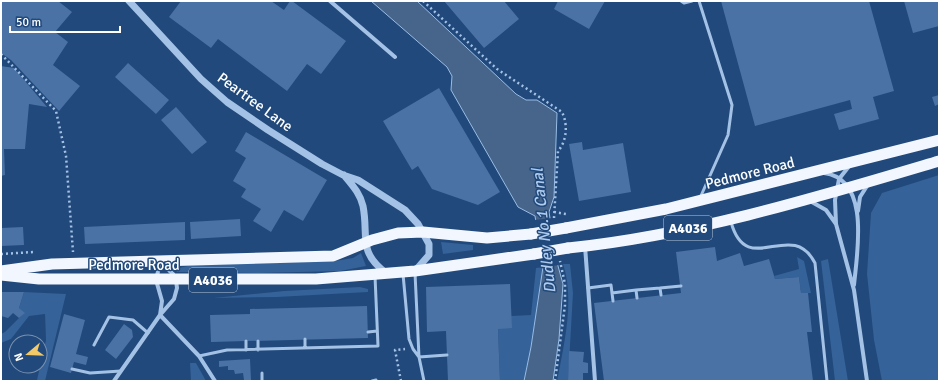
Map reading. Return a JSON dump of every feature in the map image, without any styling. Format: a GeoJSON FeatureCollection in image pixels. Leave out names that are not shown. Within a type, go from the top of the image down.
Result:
{"type":"FeatureCollection","features":[{"type":"Feature","properties":{"kind":"highway","name":"Pedmore Road"},"geometry":{"type":"LineString","coordinates":[[423,232],[487,238],[531,234],[621,219],[816,172],[939,140]]}},
{"type":"Feature","properties":{"kind":"highway","name":"A4036"},"geometry":{"type":"LineString","coordinates":[[387,274],[403,273],[650,236],[730,218],[871,182],[939,161]]}},
{"type":"Feature","properties":{"kind":"highway","name":"A4036"},"geometry":{"type":"LineString","coordinates":[[365,243],[385,236],[423,232]]}},
{"type":"Feature","properties":{"kind":"highway","name":"Pedmore Road"},"geometry":{"type":"LineString","coordinates":[[1,271],[39,264],[160,262],[333,256],[365,243]]}},
{"type":"Feature","properties":{"kind":"highway","name":"Pedmore Road"},"geometry":{"type":"LineString","coordinates":[[1,275],[39,279],[176,280],[316,279],[387,274]]}},
{"type":"Feature","properties":{"kind":"street","name":"Peartree Lane"},"geometry":{"type":"LineString","coordinates":[[129,1],[201,78],[227,102],[268,130],[343,175],[358,180],[405,210],[423,232]]}},
{"type":"Feature","properties":{"kind":"street"},"geometry":{"type":"LineString","coordinates":[[330,1],[394,57]]}},
{"type":"Feature","properties":{"kind":"street"},"geometry":{"type":"LineString","coordinates":[[839,179],[851,163]]}},
{"type":"Feature","properties":{"kind":"street"},"geometry":{"type":"LineString","coordinates":[[816,172],[829,174],[839,179],[842,189],[836,224]]}},
{"type":"Feature","properties":{"kind":"street","name":"Peartree Lane"},"geometry":{"type":"LineString","coordinates":[[343,175],[358,193],[363,206],[365,243]]}},
{"type":"Feature","properties":{"kind":"street"},"geometry":{"type":"LineString","coordinates":[[839,179],[842,189],[853,196],[858,213]]}},
{"type":"Feature","properties":{"kind":"street"},"geometry":{"type":"LineString","coordinates":[[854,290],[860,196],[871,182]]}},
{"type":"Feature","properties":{"kind":"street"},"geometry":{"type":"LineString","coordinates":[[805,199],[826,210],[836,224],[854,290],[867,381]]}},
{"type":"Feature","properties":{"kind":"street"},"geometry":{"type":"LineString","coordinates":[[415,271],[429,255],[429,244],[423,232]]}},
{"type":"Feature","properties":{"kind":"street"},"geometry":{"type":"LineString","coordinates":[[365,243],[373,261],[387,274]]}},
{"type":"Feature","properties":{"kind":"street"},"geometry":{"type":"LineString","coordinates":[[585,246],[595,381]]}},
{"type":"Feature","properties":{"kind":"street"},"geometry":{"type":"LineString","coordinates":[[160,262],[156,280],[162,301],[160,315]]}},
{"type":"Feature","properties":{"kind":"street"},"geometry":{"type":"LineString","coordinates":[[114,381],[160,315],[174,298],[177,288],[176,280],[173,274],[160,262]]}},
{"type":"Feature","properties":{"kind":"street"},"geometry":{"type":"LineString","coordinates":[[160,315],[199,356],[214,381]]}},
{"type":"Feature","properties":{"kind":"lane"},"geometry":{"type":"LineString","coordinates":[[681,1],[684,3],[692,1]]}},
{"type":"Feature","properties":{"kind":"lane"},"geometry":{"type":"LineString","coordinates":[[698,201],[728,135],[732,105],[699,1]]}},
{"type":"Feature","properties":{"kind":"lane"},"geometry":{"type":"LineString","coordinates":[[730,218],[734,235],[741,244],[748,248],[793,245],[803,249],[811,255],[815,263],[827,381]]}},
{"type":"Feature","properties":{"kind":"lane"},"geometry":{"type":"LineString","coordinates":[[415,271],[419,357],[424,381]]}},
{"type":"Feature","properties":{"kind":"lane"},"geometry":{"type":"LineString","coordinates":[[403,273],[409,339],[413,349],[419,357]]}},
{"type":"Feature","properties":{"kind":"lane"},"geometry":{"type":"LineString","coordinates":[[199,356],[227,350],[378,346],[375,275]]}},
{"type":"Feature","properties":{"kind":"lane"},"geometry":{"type":"LineString","coordinates":[[588,288],[611,285],[613,301]]}},
{"type":"Feature","properties":{"kind":"lane"},"geometry":{"type":"LineString","coordinates":[[612,292],[680,286]]}},
{"type":"Feature","properties":{"kind":"lane"},"geometry":{"type":"LineString","coordinates":[[660,288],[661,295]]}},
{"type":"Feature","properties":{"kind":"lane"},"geometry":{"type":"LineString","coordinates":[[636,290],[637,298]]}},
{"type":"Feature","properties":{"kind":"lane"},"geometry":{"type":"LineString","coordinates":[[94,345],[109,317],[132,320],[148,333]]}},
{"type":"Feature","properties":{"kind":"lane"},"geometry":{"type":"LineString","coordinates":[[368,332],[377,331]]}},
{"type":"Feature","properties":{"kind":"lane"},"geometry":{"type":"LineString","coordinates":[[305,340],[305,348]]}},
{"type":"Feature","properties":{"kind":"lane"},"geometry":{"type":"LineString","coordinates":[[246,341],[246,350]]}},
{"type":"Feature","properties":{"kind":"lane"},"geometry":{"type":"LineString","coordinates":[[258,341],[258,350]]}},
{"type":"Feature","properties":{"kind":"lane"},"geometry":{"type":"LineString","coordinates":[[419,357],[447,355]]}},
{"type":"Feature","properties":{"kind":"lane"},"geometry":{"type":"LineString","coordinates":[[72,369],[90,372],[121,371]]}},
{"type":"Feature","properties":{"kind":"lane"},"geometry":{"type":"LineString","coordinates":[[262,373],[262,381]]}},
{"type":"Feature","properties":{"kind":"lane"},"geometry":{"type":"LineString","coordinates":[[372,381],[376,380]]}},
{"type":"Feature","properties":{"kind":"path"},"geometry":{"type":"LineString","coordinates":[[423,1],[497,68],[562,112]]}},
{"type":"Feature","properties":{"kind":"path"},"geometry":{"type":"LineString","coordinates":[[1,54],[56,110],[66,156],[73,253]]}},
{"type":"Feature","properties":{"kind":"path"},"geometry":{"type":"LineString","coordinates":[[553,212],[569,214]]}},
{"type":"Feature","properties":{"kind":"shaded area"},"geometry":{"type":"Polygon","coordinates":[[[939,175],[939,381],[882,381],[874,340],[867,274],[871,213],[882,193],[939,175]]]}},
{"type":"Feature","properties":{"kind":"shaded area"},"geometry":{"type":"Polygon","coordinates":[[[441,242],[473,245],[473,250],[443,254],[441,242]]]}},
{"type":"Feature","properties":{"kind":"shaded area"},"geometry":{"type":"Polygon","coordinates":[[[361,253],[366,266],[340,271],[260,273],[177,272],[175,269],[192,265],[335,261],[353,258],[361,253]]]}},
{"type":"Feature","properties":{"kind":"shaded area"},"geometry":{"type":"Polygon","coordinates":[[[797,257],[804,261],[811,293],[801,293],[799,277],[775,279],[774,276],[799,269],[797,257]]]}},
{"type":"Feature","properties":{"kind":"shaded area"},"geometry":{"type":"Polygon","coordinates":[[[828,259],[848,381],[835,381],[821,261],[828,259]]]}},
{"type":"Feature","properties":{"kind":"shaded area"},"geometry":{"type":"Polygon","coordinates":[[[563,264],[570,264],[573,293],[568,381],[557,381],[565,337],[568,307],[568,292],[563,264]]]}},
{"type":"Feature","properties":{"kind":"shaded area"},"geometry":{"type":"Polygon","coordinates":[[[543,267],[531,347],[524,381],[500,381],[498,329],[511,316],[531,315],[536,268],[543,267]]]}},
{"type":"Feature","properties":{"kind":"shaded area"},"geometry":{"type":"Polygon","coordinates":[[[360,287],[368,289],[368,292],[277,297],[213,298],[284,291],[360,287]]]}},
{"type":"Feature","properties":{"kind":"shaded area"},"geometry":{"type":"Polygon","coordinates":[[[24,292],[66,294],[48,369],[48,334],[46,334],[45,314],[29,316],[15,334],[8,334],[8,340],[1,343],[1,334],[5,332],[24,313],[19,308],[24,292]]]}},
{"type":"Feature","properties":{"kind":"shaded area"},"geometry":{"type":"Polygon","coordinates":[[[190,363],[196,363],[206,381],[191,381],[190,363]]]}},
{"type":"Feature","properties":{"kind":"shaded area"},"geometry":{"type":"Polygon","coordinates":[[[38,374],[47,374],[45,381],[35,381],[37,380],[38,374]]]}},
{"type":"Feature","properties":{"kind":"water","name":"Dudley No.1 Canal"},"geometry":{"type":"Polygon","coordinates":[[[371,1],[417,1],[516,94],[526,100],[537,100],[557,113],[554,197],[549,212],[558,266],[563,284],[559,339],[553,381],[524,381],[531,347],[543,267],[535,216],[518,207],[451,90],[452,76],[447,67],[371,1]]]}},
{"type":"Feature","properties":{"kind":"pier"},"geometry":{"type":"Polygon","coordinates":[[[552,218],[559,265],[541,268],[534,220],[552,218]]]}},
{"type":"Feature","properties":{"kind":"building"},"geometry":{"type":"Polygon","coordinates":[[[1,1],[58,1],[72,12],[55,32],[68,42],[53,65],[80,86],[59,111],[11,60],[1,53],[1,1]]]}},
{"type":"Feature","properties":{"kind":"building"},"geometry":{"type":"Polygon","coordinates":[[[181,1],[271,1],[284,10],[290,1],[292,1],[346,41],[321,74],[307,64],[287,91],[218,39],[211,48],[169,17],[181,1]]]}},
{"type":"Feature","properties":{"kind":"building"},"geometry":{"type":"Polygon","coordinates":[[[444,1],[504,1],[519,19],[484,48],[444,1]]]}},
{"type":"Feature","properties":{"kind":"building"},"geometry":{"type":"Polygon","coordinates":[[[558,1],[605,1],[589,29],[554,9],[558,1]]]}},
{"type":"Feature","properties":{"kind":"building"},"geometry":{"type":"Polygon","coordinates":[[[721,1],[869,1],[894,91],[873,97],[879,119],[839,130],[834,114],[852,109],[850,100],[755,126],[721,1]]]}},
{"type":"Feature","properties":{"kind":"building"},"geometry":{"type":"Polygon","coordinates":[[[904,1],[939,1],[939,26],[913,33],[904,1]]]}},
{"type":"Feature","properties":{"kind":"building"},"geometry":{"type":"Polygon","coordinates":[[[128,63],[169,100],[156,114],[115,77],[128,63]]]}},
{"type":"Feature","properties":{"kind":"building"},"geometry":{"type":"Polygon","coordinates":[[[1,66],[14,68],[47,107],[29,104],[25,149],[4,149],[5,175],[1,176],[1,66]]]}},
{"type":"Feature","properties":{"kind":"building"},"geometry":{"type":"Polygon","coordinates":[[[439,88],[500,192],[478,205],[432,189],[418,166],[412,170],[383,121],[439,88]]]}},
{"type":"Feature","properties":{"kind":"building"},"geometry":{"type":"Polygon","coordinates":[[[939,95],[939,104],[935,106],[932,97],[939,95]]]}},
{"type":"Feature","properties":{"kind":"building"},"geometry":{"type":"Polygon","coordinates":[[[176,107],[207,142],[192,154],[161,120],[176,107]]]}},
{"type":"Feature","properties":{"kind":"building"},"geometry":{"type":"Polygon","coordinates":[[[246,132],[327,180],[303,221],[284,210],[271,232],[253,221],[261,209],[241,197],[246,189],[233,181],[246,158],[235,151],[246,132]]]}},
{"type":"Feature","properties":{"kind":"building"},"geometry":{"type":"Polygon","coordinates":[[[582,142],[583,150],[623,143],[631,192],[579,201],[569,144],[582,142]]]}},
{"type":"Feature","properties":{"kind":"building"},"geometry":{"type":"Polygon","coordinates":[[[240,219],[241,236],[191,239],[190,222],[240,219]]]}},
{"type":"Feature","properties":{"kind":"building"},"geometry":{"type":"Polygon","coordinates":[[[185,222],[185,240],[85,244],[84,227],[185,222]]]}},
{"type":"Feature","properties":{"kind":"building"},"geometry":{"type":"Polygon","coordinates":[[[23,227],[24,245],[1,246],[1,228],[23,227]]]}},
{"type":"Feature","properties":{"kind":"building"},"geometry":{"type":"Polygon","coordinates":[[[715,247],[717,261],[740,253],[744,266],[769,259],[775,279],[799,277],[801,293],[808,293],[812,332],[807,332],[813,381],[604,381],[594,303],[681,293],[676,252],[715,247]]]}},
{"type":"Feature","properties":{"kind":"building"},"geometry":{"type":"Polygon","coordinates":[[[510,284],[512,328],[498,329],[500,381],[448,381],[446,331],[427,332],[426,287],[510,284]]]}},
{"type":"Feature","properties":{"kind":"building"},"geometry":{"type":"Polygon","coordinates":[[[1,292],[24,292],[19,308],[25,313],[19,318],[13,313],[8,318],[1,316],[1,292]]]}},
{"type":"Feature","properties":{"kind":"building"},"geometry":{"type":"Polygon","coordinates":[[[367,306],[368,338],[211,342],[210,315],[250,314],[250,309],[367,306]]]}},
{"type":"Feature","properties":{"kind":"building"},"geometry":{"type":"Polygon","coordinates":[[[64,314],[85,320],[76,354],[88,357],[86,365],[74,362],[71,373],[50,367],[64,314]]]}},
{"type":"Feature","properties":{"kind":"building"},"geometry":{"type":"Polygon","coordinates":[[[124,324],[132,330],[133,337],[116,359],[105,350],[124,324]]]}},
{"type":"Feature","properties":{"kind":"building"},"geometry":{"type":"Polygon","coordinates":[[[569,351],[584,352],[583,362],[588,363],[588,373],[583,373],[583,381],[568,381],[569,351]]]}},
{"type":"Feature","properties":{"kind":"building"},"geometry":{"type":"Polygon","coordinates":[[[250,359],[251,380],[244,380],[243,373],[235,374],[234,370],[228,370],[228,366],[219,367],[219,361],[250,359]]]}}]}
